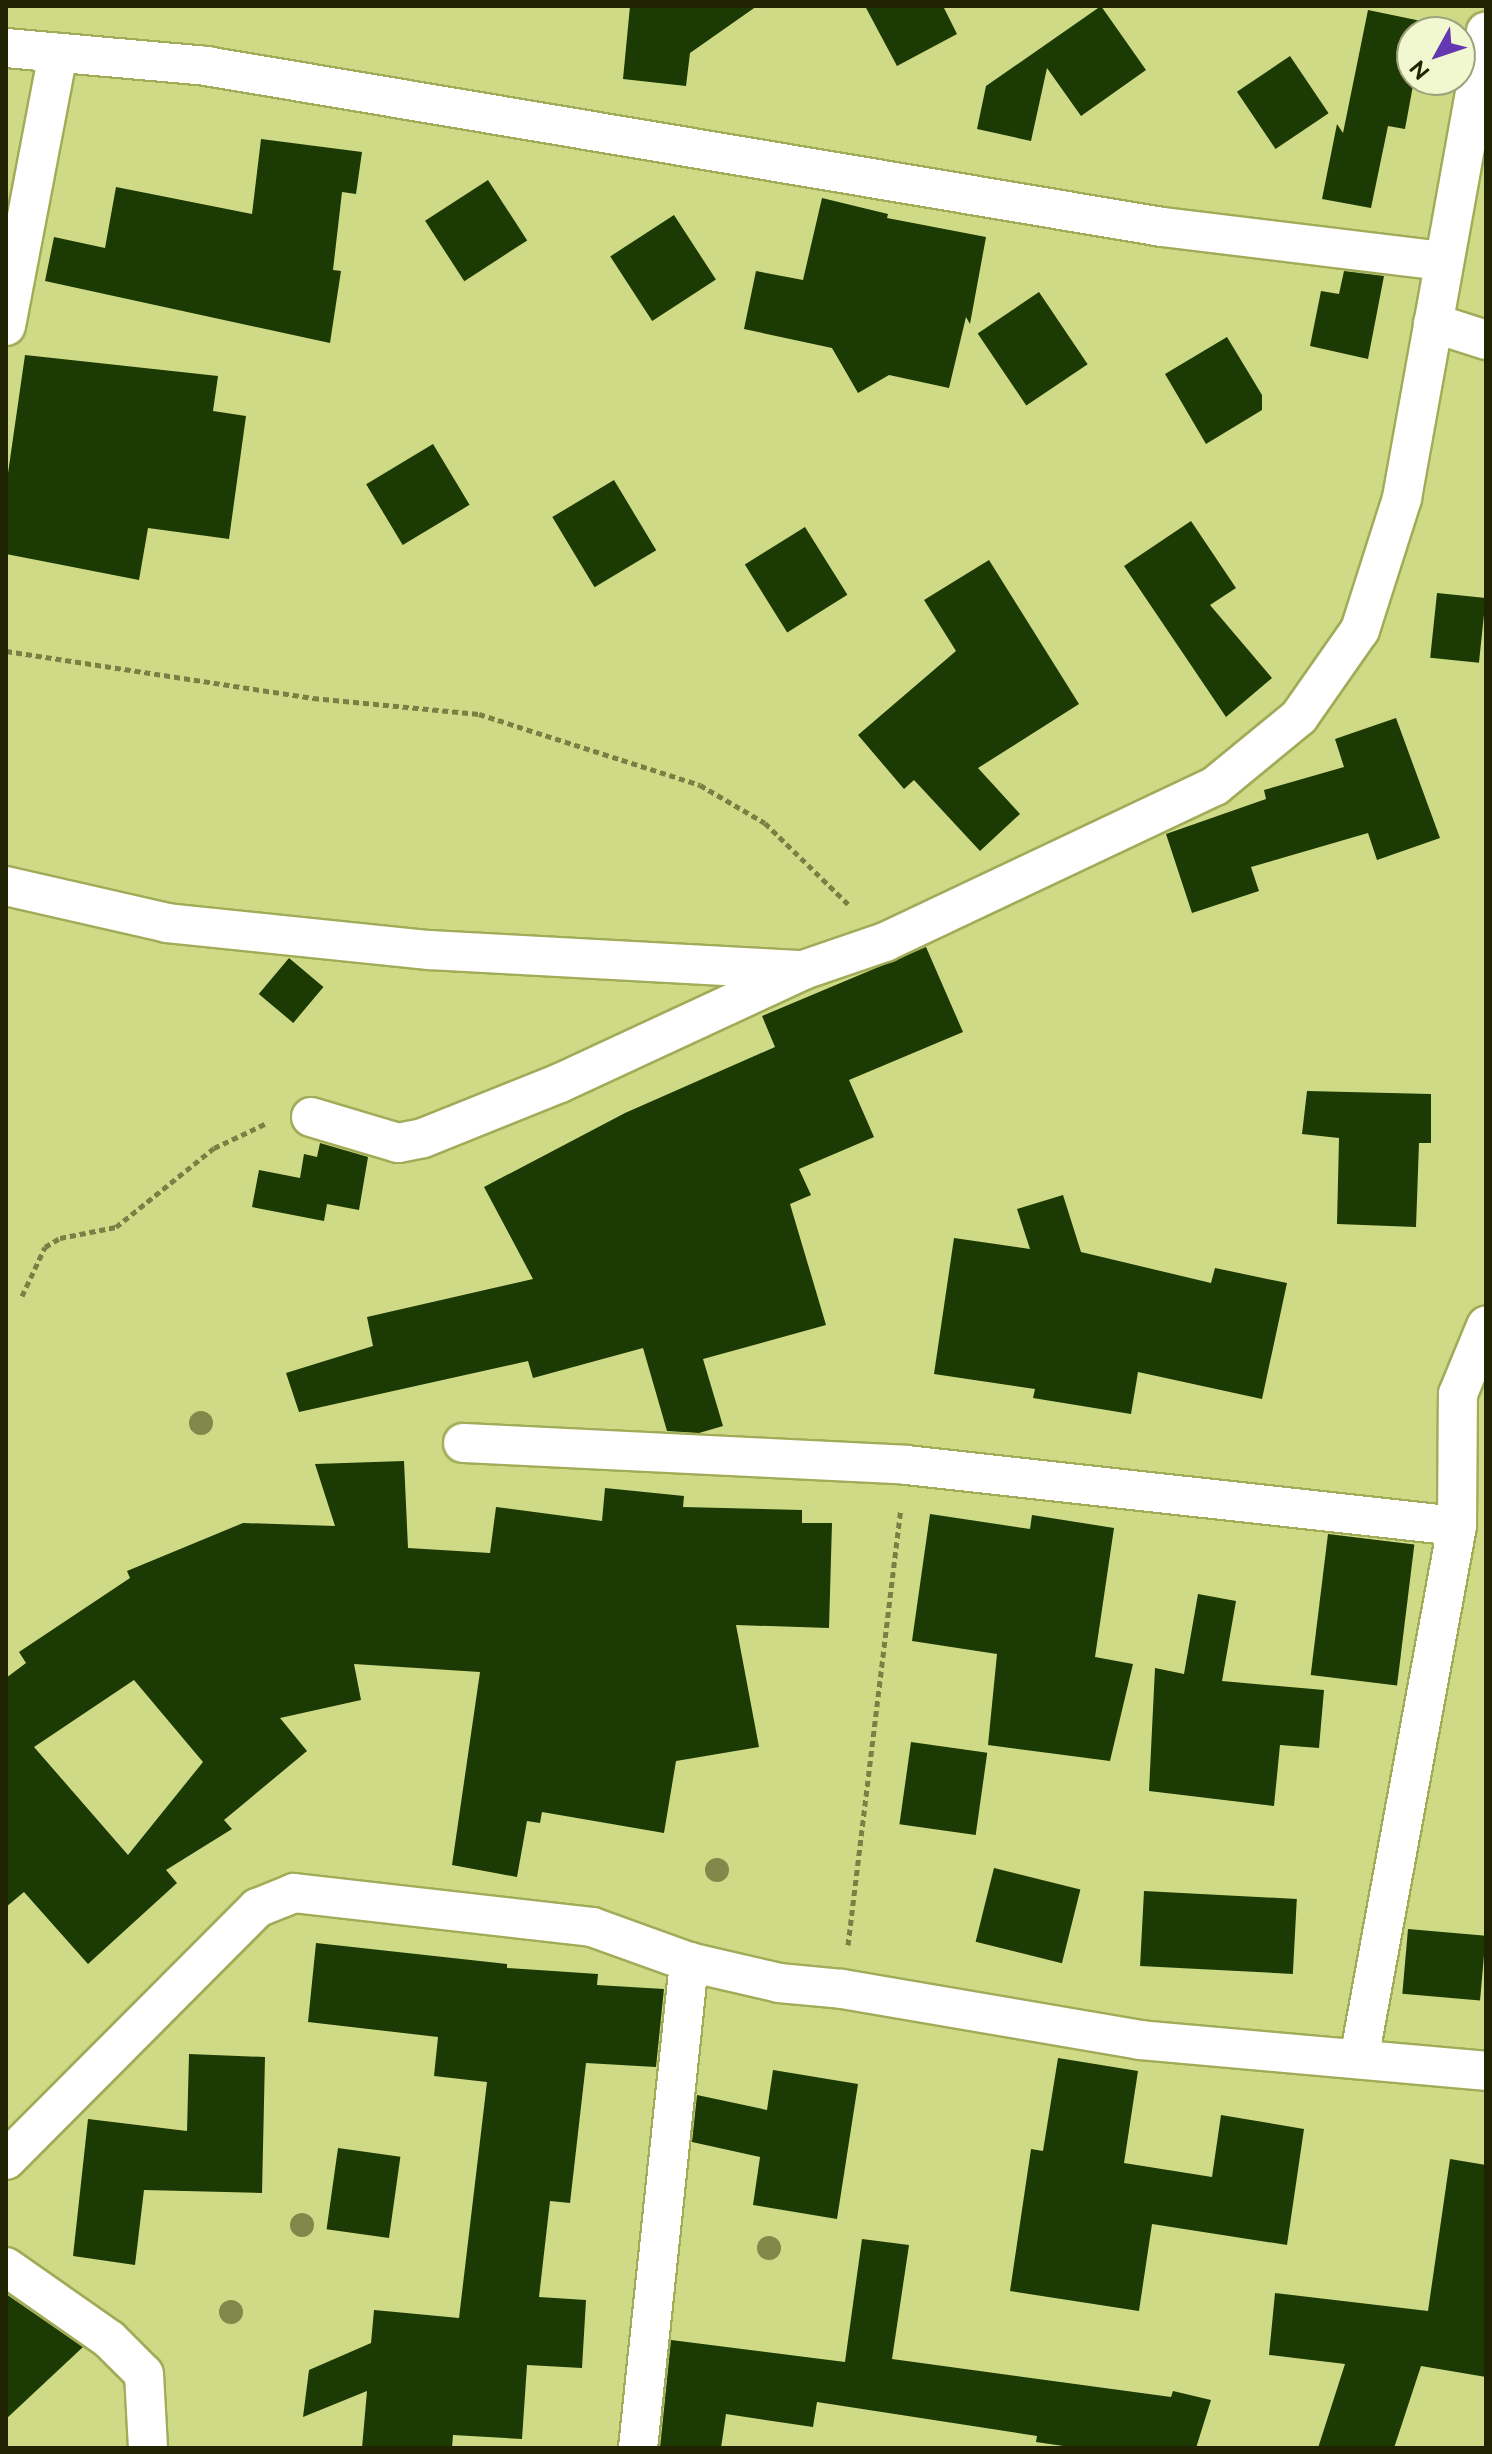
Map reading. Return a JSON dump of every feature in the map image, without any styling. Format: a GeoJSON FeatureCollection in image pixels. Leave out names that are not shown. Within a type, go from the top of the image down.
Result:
{"type":"FeatureCollection","features":[{"type":"Feature","properties":{"kind":"street"},"geometry":{"type":"LineString","coordinates":[[311,1117],[372,1139],[398,1143],[423,1138],[560,1083],[803,970],[885,942],[1215,786],[1299,717],[1360,630],[1402,498],[1441,261],[1486,31]]}},
{"type":"Feature","properties":{"kind":"street"},"geometry":{"type":"LineString","coordinates":[[6,48],[206,66],[1162,227],[1441,261]]}},
{"type":"Feature","properties":{"kind":"street"},"geometry":{"type":"LineString","coordinates":[[6,326],[58,53]]}},
{"type":"Feature","properties":{"kind":"street"},"geometry":{"type":"LineString","coordinates":[[1433,323],[1486,340]]}},
{"type":"Feature","properties":{"kind":"street"},"geometry":{"type":"LineString","coordinates":[[6,886],[167,923],[430,950],[803,970]]}},
{"type":"Feature","properties":{"kind":"street"},"geometry":{"type":"LineString","coordinates":[[1359,2059],[1457,1526],[1458,1394],[1486,1326]]}},
{"type":"Feature","properties":{"kind":"street"},"geometry":{"type":"LineString","coordinates":[[463,1443],[906,1465],[1457,1526]]}},
{"type":"Feature","properties":{"kind":"street"},"geometry":{"type":"LineString","coordinates":[[6,2160],[257,1908],[294,1893],[592,1927],[689,1962],[779,1983],[842,1989],[1140,2040],[1486,2071]]}},
{"type":"Feature","properties":{"kind":"street"},"geometry":{"type":"LineString","coordinates":[[638,2448],[689,1962]]}},
{"type":"Feature","properties":{"kind":"street"},"geometry":{"type":"LineString","coordinates":[[6,2267],[109,2339],[144,2374],[148,2448]]}},
{"type":"Feature","properties":{"kind":"path"},"geometry":{"type":"LineString","coordinates":[[6,651],[313,698],[479,714],[700,785],[765,823],[885,942]]}},
{"type":"Feature","properties":{"kind":"path"},"geometry":{"type":"LineString","coordinates":[[22,1296],[45,1247],[60,1238],[116,1227],[214,1148],[254,1125],[311,1117]]}},
{"type":"Feature","properties":{"kind":"path"},"geometry":{"type":"LineString","coordinates":[[842,1989],[906,1465]]}},
{"type":"Feature","properties":{"kind":"building"},"geometry":{"type":"Polygon","coordinates":[[[630,6],[757,6],[690,53],[686,86],[623,79],[630,6]]]}},
{"type":"Feature","properties":{"kind":"building"},"geometry":{"type":"Polygon","coordinates":[[[865,6],[943,6],[957,34],[897,66],[865,6]]]}},
{"type":"Feature","properties":{"kind":"building"},"geometry":{"type":"Polygon","coordinates":[[[1101,6],[1146,70],[1081,116],[1047,68],[1031,141],[977,129],[986,86],[1101,6]]]}},
{"type":"Feature","properties":{"kind":"building"},"geometry":{"type":"Polygon","coordinates":[[[1368,10],[1397,16],[1396,96],[1411,96],[1405,129],[1388,126],[1371,208],[1322,199],[1337,124],[1343,133],[1368,10]]]}},
{"type":"Feature","properties":{"kind":"building"},"geometry":{"type":"Polygon","coordinates":[[[1290,56],[1329,113],[1276,149],[1237,92],[1290,56]]]}},
{"type":"Feature","properties":{"kind":"building"},"geometry":{"type":"Polygon","coordinates":[[[261,139],[362,152],[356,194],[342,192],[333,270],[341,271],[330,343],[45,281],[54,237],[105,248],[116,187],[252,214],[261,139]]]}},
{"type":"Feature","properties":{"kind":"building"},"geometry":{"type":"Polygon","coordinates":[[[488,180],[527,240],[464,281],[425,221],[488,180]]]}},
{"type":"Feature","properties":{"kind":"building"},"geometry":{"type":"Polygon","coordinates":[[[822,198],[888,214],[887,218],[986,237],[970,324],[966,317],[949,388],[889,375],[858,393],[832,348],[744,329],[756,271],[803,280],[822,198]]]}},
{"type":"Feature","properties":{"kind":"building"},"geometry":{"type":"Polygon","coordinates":[[[674,215],[716,280],[652,321],[610,256],[674,215]]]}},
{"type":"Feature","properties":{"kind":"building"},"geometry":{"type":"Polygon","coordinates":[[[1344,271],[1384,276],[1368,359],[1310,346],[1321,291],[1339,294],[1344,271]]]}},
{"type":"Feature","properties":{"kind":"building"},"geometry":{"type":"Polygon","coordinates":[[[1039,292],[1088,364],[1026,406],[978,333],[1039,292]]]}},
{"type":"Feature","properties":{"kind":"building"},"geometry":{"type":"Polygon","coordinates":[[[1227,337],[1262,395],[1262,410],[1206,444],[1165,374],[1227,337]]]}},
{"type":"Feature","properties":{"kind":"building"},"geometry":{"type":"Polygon","coordinates":[[[25,355],[218,376],[213,411],[246,416],[229,539],[148,528],[139,580],[6,554],[6,487],[25,355]]]}},
{"type":"Feature","properties":{"kind":"building"},"geometry":{"type":"Polygon","coordinates":[[[433,444],[470,505],[403,545],[366,484],[433,444]]]}},
{"type":"Feature","properties":{"kind":"building"},"geometry":{"type":"Polygon","coordinates":[[[614,480],[656,550],[595,587],[552,517],[614,480]]]}},
{"type":"Feature","properties":{"kind":"building"},"geometry":{"type":"Polygon","coordinates":[[[1191,521],[1236,588],[1210,605],[1272,678],[1226,717],[1124,566],[1191,521]]]}},
{"type":"Feature","properties":{"kind":"building"},"geometry":{"type":"Polygon","coordinates":[[[805,527],[847,595],[787,632],[745,565],[805,527]]]}},
{"type":"Feature","properties":{"kind":"building"},"geometry":{"type":"Polygon","coordinates":[[[989,560],[1079,704],[978,768],[1020,814],[980,851],[914,780],[904,789],[858,735],[956,651],[924,600],[989,560]]]}},
{"type":"Feature","properties":{"kind":"building"},"geometry":{"type":"Polygon","coordinates":[[[1437,593],[1486,598],[1479,663],[1430,658],[1437,593]]]}},
{"type":"Feature","properties":{"kind":"building"},"geometry":{"type":"Polygon","coordinates":[[[1396,718],[1440,838],[1377,860],[1368,833],[1251,867],[1259,891],[1192,913],[1166,834],[1266,799],[1264,790],[1344,767],[1335,739],[1396,718]]]}},
{"type":"Feature","properties":{"kind":"building"},"geometry":{"type":"Polygon","coordinates":[[[926,947],[963,1032],[849,1080],[874,1137],[799,1169],[811,1195],[790,1204],[826,1325],[703,1359],[723,1426],[699,1433],[667,1431],[643,1348],[533,1378],[528,1361],[299,1412],[286,1373],[373,1346],[367,1317],[533,1279],[484,1187],[625,1113],[775,1047],[762,1016],[926,947]]]}},
{"type":"Feature","properties":{"kind":"building"},"geometry":{"type":"Polygon","coordinates":[[[289,958],[323,987],[293,1023],[259,994],[289,958]]]}},
{"type":"Feature","properties":{"kind":"building"},"geometry":{"type":"Polygon","coordinates":[[[1307,1091],[1431,1094],[1431,1143],[1419,1143],[1416,1227],[1337,1224],[1339,1138],[1302,1134],[1307,1091]]]}},
{"type":"Feature","properties":{"kind":"building"},"geometry":{"type":"Polygon","coordinates":[[[320,1143],[368,1157],[359,1210],[327,1204],[324,1221],[252,1207],[259,1170],[300,1178],[304,1154],[317,1157],[320,1143]]]}},
{"type":"Feature","properties":{"kind":"building"},"geometry":{"type":"Polygon","coordinates":[[[1063,1195],[1081,1252],[1211,1283],[1215,1268],[1287,1283],[1262,1399],[1138,1372],[1131,1414],[1033,1398],[1035,1389],[934,1374],[954,1238],[1030,1249],[1017,1209],[1063,1195]]]}},
{"type":"Feature","properties":{"kind":"building"},"geometry":{"type":"Polygon","coordinates":[[[404,1461],[408,1548],[490,1553],[496,1507],[602,1521],[605,1488],[684,1496],[683,1507],[802,1510],[802,1523],[832,1523],[829,1628],[736,1625],[759,1747],[676,1761],[664,1833],[542,1812],[540,1823],[527,1821],[517,1877],[452,1865],[480,1672],[354,1664],[361,1700],[280,1718],[307,1751],[224,1820],[232,1829],[166,1870],[177,1883],[88,1964],[24,1892],[6,1907],[6,1678],[26,1663],[19,1652],[130,1578],[127,1571],[243,1523],[335,1526],[315,1464],[404,1461]],[[134,1680],[34,1747],[128,1855],[203,1762],[134,1680]]]}},
{"type":"Feature","properties":{"kind":"building"},"geometry":{"type":"Polygon","coordinates":[[[930,1514],[1030,1529],[1032,1515],[1114,1528],[1095,1657],[1133,1664],[1110,1761],[988,1745],[997,1654],[912,1641],[930,1514]]]}},
{"type":"Feature","properties":{"kind":"building"},"geometry":{"type":"Polygon","coordinates":[[[1328,1534],[1414,1545],[1397,1686],[1311,1675],[1328,1534]]]}},
{"type":"Feature","properties":{"kind":"building"},"geometry":{"type":"Polygon","coordinates":[[[1198,1594],[1236,1601],[1222,1681],[1324,1690],[1319,1748],[1280,1745],[1274,1806],[1149,1791],[1155,1668],[1184,1674],[1198,1594]]]}},
{"type":"Feature","properties":{"kind":"building"},"geometry":{"type":"Polygon","coordinates":[[[911,1742],[987,1753],[976,1835],[899,1824],[911,1742]]]}},
{"type":"Feature","properties":{"kind":"building"},"geometry":{"type":"Polygon","coordinates":[[[994,1868],[1080,1890],[1062,1963],[976,1942],[994,1868]]]}},
{"type":"Feature","properties":{"kind":"building"},"geometry":{"type":"Polygon","coordinates":[[[1144,1891],[1297,1899],[1293,1974],[1140,1966],[1144,1891]]]}},
{"type":"Feature","properties":{"kind":"building"},"geometry":{"type":"Polygon","coordinates":[[[1408,1929],[1486,1936],[1480,2001],[1402,1994],[1408,1929]]]}},
{"type":"Feature","properties":{"kind":"building"},"geometry":{"type":"Polygon","coordinates":[[[316,1943],[507,1964],[507,1968],[598,1974],[597,1985],[664,1989],[656,2067],[586,2063],[570,2203],[550,2201],[539,2297],[586,2300],[582,2368],[527,2365],[522,2439],[453,2435],[452,2448],[362,2448],[367,2391],[303,2417],[309,2370],[371,2343],[374,2310],[459,2318],[487,2082],[434,2076],[438,2037],[308,2022],[316,1943]]]}},
{"type":"Feature","properties":{"kind":"building"},"geometry":{"type":"Polygon","coordinates":[[[189,2054],[265,2057],[262,2193],[144,2190],[135,2265],[73,2256],[88,2119],[187,2131],[189,2054]]]}},
{"type":"Feature","properties":{"kind":"building"},"geometry":{"type":"Polygon","coordinates":[[[1058,2058],[1138,2071],[1124,2163],[1212,2177],[1221,2115],[1304,2129],[1287,2245],[1152,2224],[1139,2311],[1010,2291],[1031,2149],[1043,2151],[1058,2058]]]}},
{"type":"Feature","properties":{"kind":"building"},"geometry":{"type":"Polygon","coordinates":[[[773,2070],[858,2084],[837,2219],[753,2205],[760,2157],[692,2142],[697,2095],[767,2110],[773,2070]]]}},
{"type":"Feature","properties":{"kind":"building"},"geometry":{"type":"Polygon","coordinates":[[[338,2148],[400,2157],[389,2238],[327,2229],[338,2148]]]}},
{"type":"Feature","properties":{"kind":"building"},"geometry":{"type":"Polygon","coordinates":[[[1450,2159],[1486,2165],[1486,2377],[1421,2366],[1394,2448],[1318,2448],[1345,2364],[1269,2355],[1275,2293],[1428,2311],[1450,2159]]]}},
{"type":"Feature","properties":{"kind":"building"},"geometry":{"type":"Polygon","coordinates":[[[862,2239],[909,2245],[892,2359],[1171,2397],[1173,2391],[1211,2400],[1196,2448],[1077,2448],[1036,2442],[1037,2436],[817,2402],[813,2427],[726,2414],[721,2448],[660,2448],[671,2340],[845,2362],[862,2239]]]}},
{"type":"Feature","properties":{"kind":"building"},"geometry":{"type":"Polygon","coordinates":[[[6,2294],[83,2347],[6,2419],[6,2294]]]}}]}
